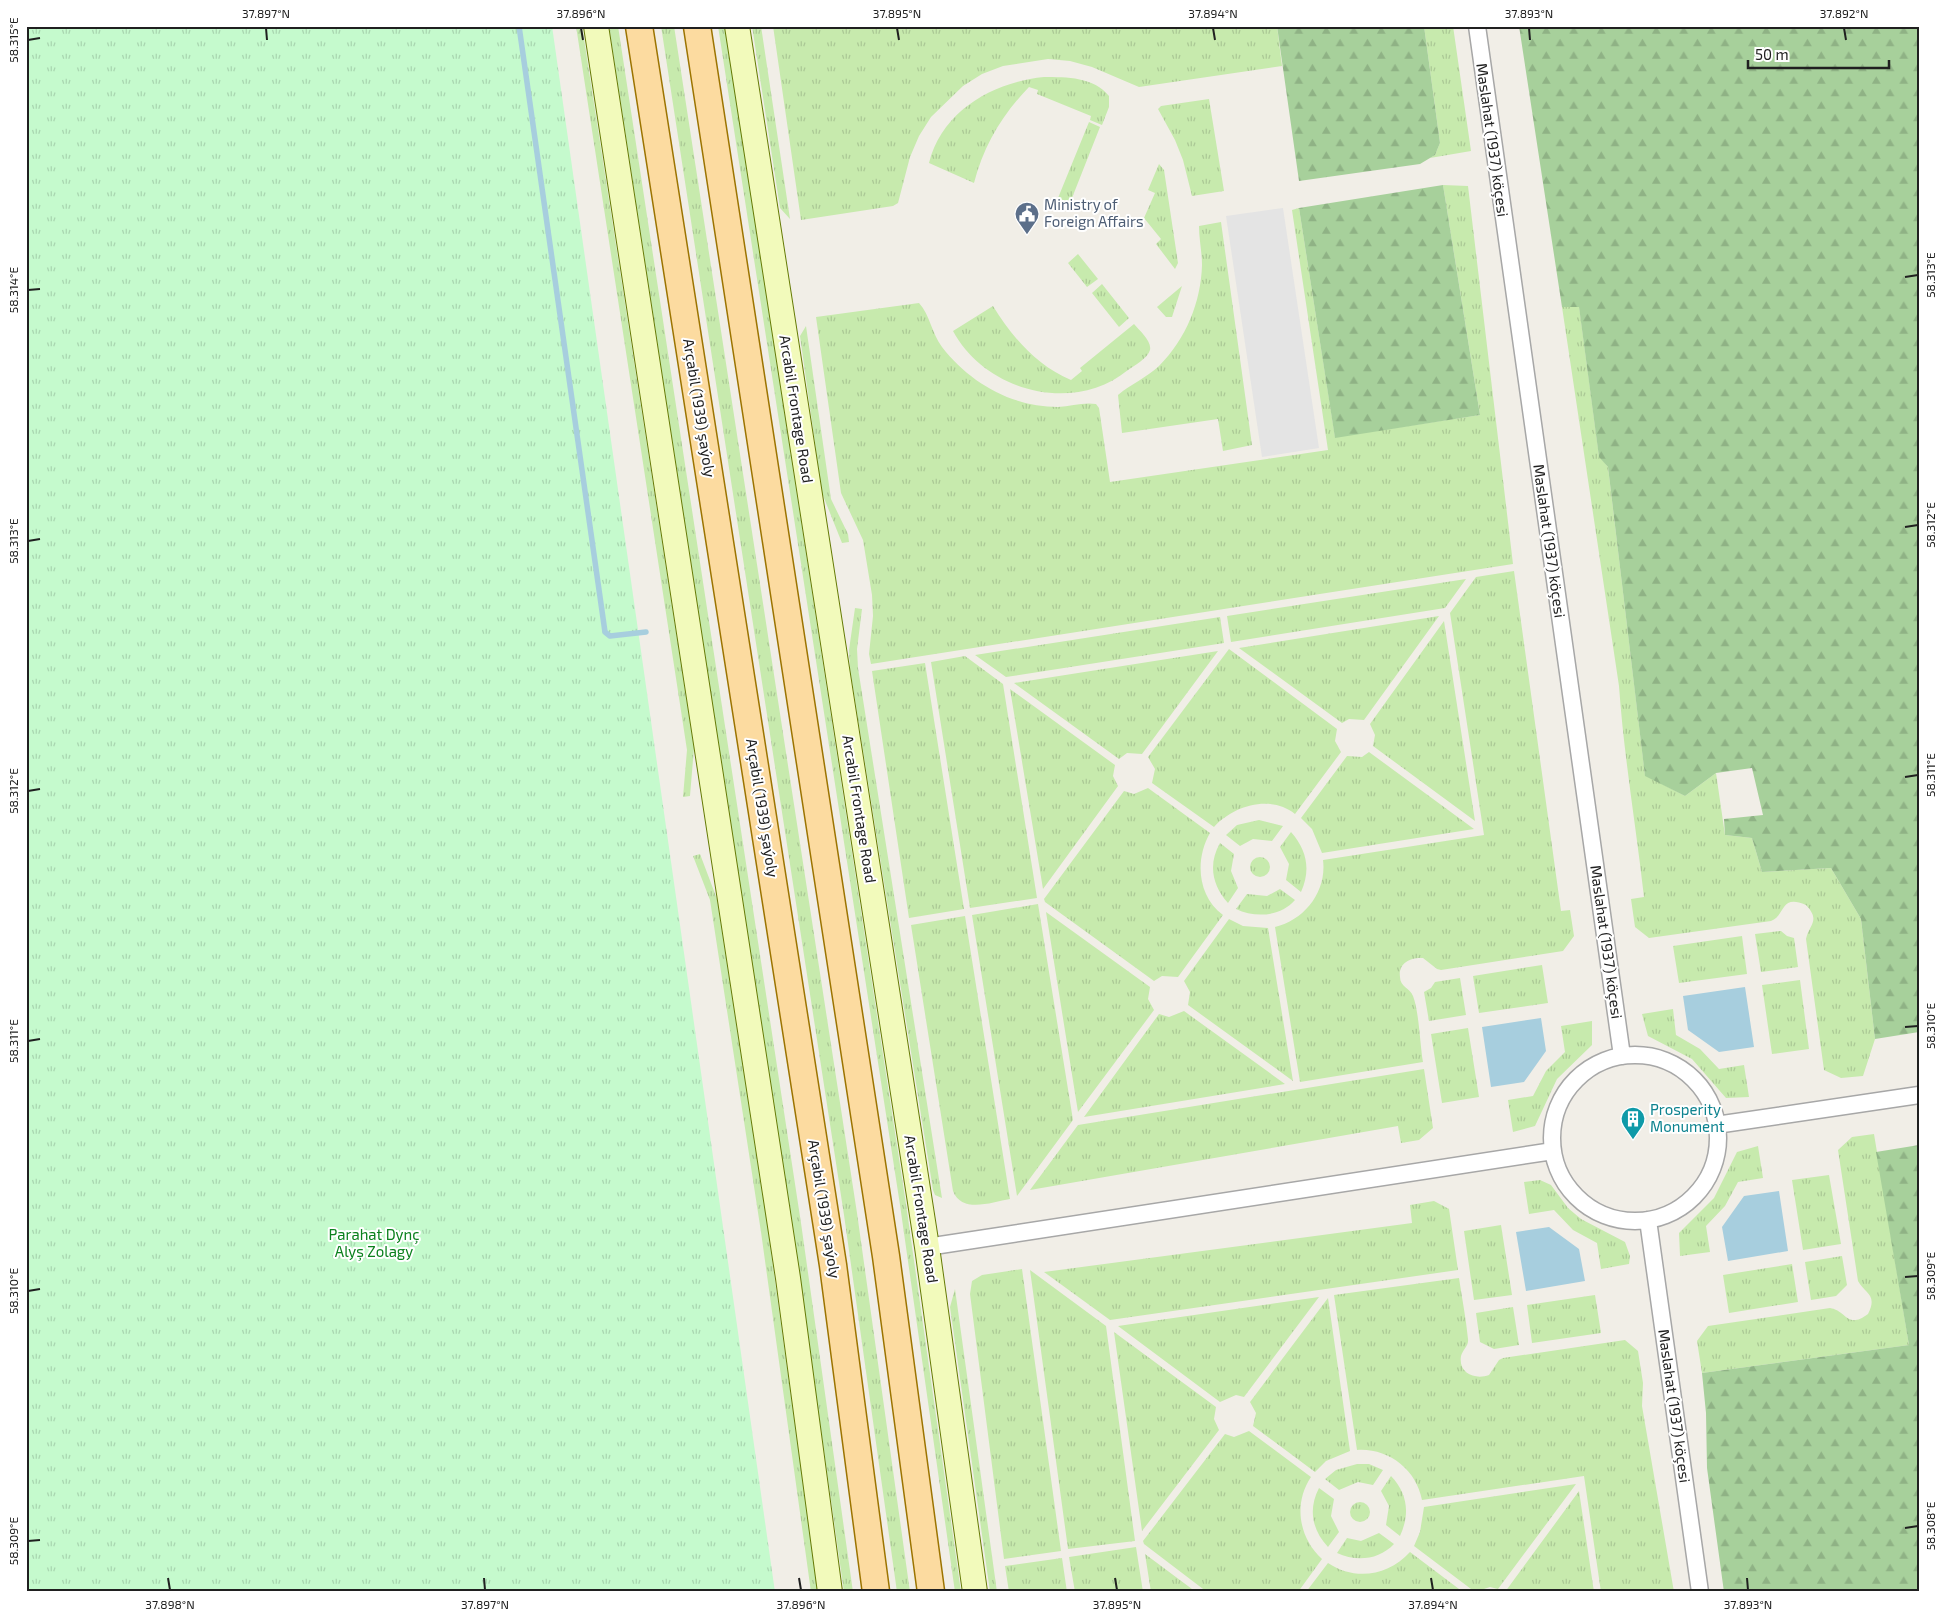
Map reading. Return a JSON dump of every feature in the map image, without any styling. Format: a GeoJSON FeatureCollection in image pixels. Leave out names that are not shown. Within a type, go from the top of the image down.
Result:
{"type":"FeatureCollection","features":[{"type":"Feature","properties":{"kind":"main road","name":"Arçabil (1939) şaýoly"},"geometry":{"type":"LineString","coordinates":[[639,26],[833,1265],[876,1592]]}},
{"type":"Feature","properties":{"kind":"main road"},"geometry":{"type":"LineString","coordinates":[[697,26],[886,1256],[931,1592]]}},
{"type":"Feature","properties":{"kind":"street"},"geometry":{"type":"LineString","coordinates":[[596,26],[788,1278],[830,1592]]}},
{"type":"Feature","properties":{"kind":"street","name":"Arcabil Frontage Road"},"geometry":{"type":"LineString","coordinates":[[737,26],[928,1247],[975,1592]]}},
{"type":"Feature","properties":{"kind":"street","name":"Maslahat (1937) köçesi"},"geometry":{"type":"LineString","coordinates":[[1476,26],[1622,1056]]}},
{"type":"Feature","properties":{"kind":"street"},"geometry":{"type":"LineString","coordinates":[[1636,1054],[1664,1060],[1689,1075],[1707,1098],[1716,1125],[1716,1154],[1712,1168],[1702,1187],[1687,1203],[1675,1211],[1648,1220],[1619,1220],[1592,1209],[1580,1201],[1562,1178],[1553,1151],[1553,1122],[1564,1095],[1572,1083],[1594,1065],[1622,1056],[1636,1054]]}},
{"type":"Feature","properties":{"kind":"street"},"geometry":{"type":"LineString","coordinates":[[1716,1125],[1919,1095]]}},
{"type":"Feature","properties":{"kind":"street"},"geometry":{"type":"LineString","coordinates":[[928,1247],[1553,1151]]}},
{"type":"Feature","properties":{"kind":"street","name":"Maslahat (1937) köçesi"},"geometry":{"type":"LineString","coordinates":[[1648,1220],[1700,1592]]}},
{"type":"Feature","properties":{"kind":"green space","name":"Parahat Dynç Alyş Zolagy"},"geometry":{"type":"Polygon","coordinates":[[[26,26],[552,26],[775,1592],[26,1592],[26,26]]]}},
{"type":"Feature","properties":{"kind":"green space"},"geometry":{"type":"Polygon","coordinates":[[[576,26],[582,26],[694,748],[690,796],[683,797],[687,750],[576,26]]]}},
{"type":"Feature","properties":{"kind":"green space"},"geometry":{"type":"Polygon","coordinates":[[[609,26],[618,26],[801,1223],[853,1592],[844,1592],[792,1224],[609,26]]]}},
{"type":"Feature","properties":{"kind":"green space"},"geometry":{"type":"Polygon","coordinates":[[[661,26],[674,26],[857,1213],[910,1592],[897,1592],[844,1215],[661,26]]]}},
{"type":"Feature","properties":{"kind":"green space"},"geometry":{"type":"Polygon","coordinates":[[[718,26],[725,26],[906,1204],[961,1592],[955,1592],[900,1205],[718,26]]]}},
{"type":"Feature","properties":{"kind":"green space"},"geometry":{"type":"Polygon","coordinates":[[[752,26],[761,26],[790,219],[780,208],[752,26]]]}},
{"type":"Feature","properties":{"kind":"green space"},"geometry":{"type":"Polygon","coordinates":[[[773,26],[1277,26],[1282,66],[1139,87],[1092,67],[1070,61],[1048,59],[1003,66],[982,74],[963,86],[931,117],[919,136],[910,157],[898,203],[893,206],[801,220],[773,26]]]}},
{"type":"Feature","properties":{"kind":"green space"},"geometry":{"type":"Polygon","coordinates":[[[1277,26],[1424,26],[1440,143],[1435,155],[1420,164],[1299,181],[1277,26]]]}},
{"type":"Feature","properties":{"kind":"green space"},"geometry":{"type":"Polygon","coordinates":[[[1424,26],[1453,26],[1471,151],[1430,158],[1435,155],[1440,143],[1424,26]]]}},
{"type":"Feature","properties":{"kind":"green space"},"geometry":{"type":"Polygon","coordinates":[[[1519,26],[1919,26],[1919,1032],[1875,1039],[1861,919],[1831,868],[1762,872],[1752,838],[1725,835],[1724,819],[1763,815],[1752,768],[1716,773],[1685,796],[1645,776],[1608,467],[1599,457],[1579,307],[1562,307],[1519,26]]]}},
{"type":"Feature","properties":{"kind":"green space"},"geometry":{"type":"Polygon","coordinates":[[[1044,77],[1080,79],[1103,90],[1109,96],[1109,107],[1102,125],[1090,120],[1091,116],[1037,94],[1038,90],[1029,87],[1010,108],[995,131],[983,156],[974,183],[929,163],[936,144],[945,128],[973,102],[989,92],[1007,85],[1044,77]]]}},
{"type":"Feature","properties":{"kind":"green space"},"geometry":{"type":"Polygon","coordinates":[[[1209,99],[1224,191],[1192,196],[1183,160],[1175,140],[1158,109],[1161,106],[1209,99]]]}},
{"type":"Feature","properties":{"kind":"green space"},"geometry":{"type":"Polygon","coordinates":[[[1089,122],[1100,127],[1070,203],[1058,198],[1089,122]]]}},
{"type":"Feature","properties":{"kind":"green space"},"geometry":{"type":"Polygon","coordinates":[[[1159,164],[1164,170],[1178,263],[1175,269],[1156,244],[1161,239],[1144,218],[1155,193],[1148,190],[1159,164]]]}},
{"type":"Feature","properties":{"kind":"green space"},"geometry":{"type":"Polygon","coordinates":[[[1443,185],[1468,186],[1513,564],[871,664],[869,654],[873,616],[872,595],[863,540],[841,493],[816,317],[919,303],[926,313],[942,347],[953,360],[965,372],[993,390],[1008,398],[1041,406],[1058,407],[1096,404],[1099,408],[1110,482],[1328,450],[1292,210],[1299,208],[1335,437],[1480,415],[1443,185]]]}},
{"type":"Feature","properties":{"kind":"green space"},"geometry":{"type":"Polygon","coordinates":[[[1443,185],[1480,415],[1335,438],[1299,208],[1443,185]]]}},
{"type":"Feature","properties":{"kind":"green space"},"geometry":{"type":"Polygon","coordinates":[[[1221,222],[1252,445],[1223,451],[1218,419],[1122,433],[1118,395],[1159,366],[1177,344],[1190,319],[1199,293],[1202,260],[1199,226],[1221,222]]]}},
{"type":"Feature","properties":{"kind":"green space"},"geometry":{"type":"Polygon","coordinates":[[[1078,254],[1098,279],[1087,287],[1068,263],[1078,254]]]}},
{"type":"Feature","properties":{"kind":"green space"},"geometry":{"type":"Polygon","coordinates":[[[1102,284],[1129,318],[1119,327],[1092,293],[1102,284]]]}},
{"type":"Feature","properties":{"kind":"green space"},"geometry":{"type":"Polygon","coordinates":[[[1182,286],[1172,317],[1166,317],[1157,307],[1182,286]]]}},
{"type":"Feature","properties":{"kind":"green space"},"geometry":{"type":"Polygon","coordinates":[[[993,306],[1008,329],[1036,359],[1071,380],[1082,371],[1080,368],[1134,324],[1147,339],[1150,350],[1147,356],[1140,362],[1106,384],[1082,391],[1057,393],[1032,390],[1008,382],[986,369],[967,352],[953,331],[993,306]]]}},
{"type":"Feature","properties":{"kind":"green space"},"geometry":{"type":"Polygon","coordinates":[[[1579,306],[1599,456],[1608,467],[1645,775],[1685,796],[1716,773],[1725,835],[1752,838],[1762,872],[1831,868],[1861,919],[1875,1039],[1863,1076],[1841,1078],[1824,1070],[1806,939],[1813,922],[1813,915],[1806,905],[1798,902],[1787,904],[1776,918],[1771,921],[1649,938],[1635,927],[1631,899],[1644,897],[1619,686],[1562,307],[1579,306]]]}},
{"type":"Feature","properties":{"kind":"green space"},"geometry":{"type":"Polygon","coordinates":[[[806,326],[831,499],[848,534],[849,542],[842,543],[822,493],[800,336],[806,326]]]}},
{"type":"Feature","properties":{"kind":"green space"},"geometry":{"type":"Polygon","coordinates":[[[1514,571],[1561,911],[1570,910],[1574,936],[1563,951],[1441,970],[1423,958],[1406,962],[1401,968],[1400,980],[1412,993],[1415,1002],[1423,1062],[1300,1082],[1275,927],[1296,918],[1312,902],[1321,883],[1323,860],[1484,835],[1450,613],[1476,577],[1514,571]]]}},
{"type":"Feature","properties":{"kind":"green space"},"geometry":{"type":"Polygon","coordinates":[[[1466,579],[1445,608],[1231,642],[1227,616],[1466,579]]]}},
{"type":"Feature","properties":{"kind":"green space"},"geometry":{"type":"Polygon","coordinates":[[[855,608],[862,609],[857,649],[858,668],[942,1198],[935,1195],[933,1190],[850,669],[849,650],[855,608]]]}},
{"type":"Feature","properties":{"kind":"green space"},"geometry":{"type":"Polygon","coordinates":[[[1439,616],[1364,720],[1349,719],[1342,723],[1239,648],[1439,616]]]}},
{"type":"Feature","properties":{"kind":"green space"},"geometry":{"type":"Polygon","coordinates":[[[1220,617],[1224,643],[1006,677],[975,655],[1220,617]]]}},
{"type":"Feature","properties":{"kind":"green space"},"geometry":{"type":"Polygon","coordinates":[[[1444,621],[1475,821],[1373,746],[1375,735],[1370,724],[1444,621]]]}},
{"type":"Feature","properties":{"kind":"green space"},"geometry":{"type":"Polygon","coordinates":[[[1229,649],[1337,729],[1335,741],[1341,752],[1295,814],[1285,808],[1274,805],[1252,805],[1231,813],[1214,827],[1152,783],[1155,769],[1148,757],[1229,649]]]}},
{"type":"Feature","properties":{"kind":"green space"},"geometry":{"type":"Polygon","coordinates":[[[1218,651],[1142,754],[1127,753],[1119,759],[1014,683],[1218,651]]]}},
{"type":"Feature","properties":{"kind":"green space"},"geometry":{"type":"Polygon","coordinates":[[[965,656],[1003,684],[1037,898],[970,908],[931,662],[965,656]]]}},
{"type":"Feature","properties":{"kind":"green space"},"geometry":{"type":"Polygon","coordinates":[[[925,663],[964,909],[909,918],[872,671],[925,663]]]}},
{"type":"Feature","properties":{"kind":"green space"},"geometry":{"type":"Polygon","coordinates":[[[1010,689],[1115,765],[1113,776],[1118,786],[1043,889],[1010,689]]]}},
{"type":"Feature","properties":{"kind":"green space"},"geometry":{"type":"Polygon","coordinates":[[[1369,752],[1474,829],[1322,853],[1312,829],[1301,818],[1347,756],[1362,757],[1369,752]]]}},
{"type":"Feature","properties":{"kind":"green space"},"geometry":{"type":"Polygon","coordinates":[[[1148,788],[1210,833],[1202,854],[1201,877],[1208,898],[1223,915],[1178,977],[1162,976],[1154,981],[1045,902],[1044,899],[1124,791],[1134,794],[1148,788]]]}},
{"type":"Feature","properties":{"kind":"green space"},"geometry":{"type":"Polygon","coordinates":[[[1259,820],[1283,826],[1272,841],[1253,839],[1240,846],[1226,835],[1237,825],[1259,820]]]}},
{"type":"Feature","properties":{"kind":"green space"},"geometry":{"type":"Polygon","coordinates":[[[1291,832],[1301,846],[1306,861],[1306,876],[1301,892],[1286,880],[1289,864],[1280,847],[1291,832]]]}},
{"type":"Feature","properties":{"kind":"green space"},"geometry":{"type":"Polygon","coordinates":[[[1220,843],[1234,854],[1231,871],[1238,888],[1228,903],[1215,882],[1213,866],[1220,843]]]}},
{"type":"Feature","properties":{"kind":"green space"},"geometry":{"type":"Polygon","coordinates":[[[700,854],[717,899],[768,1230],[818,1592],[811,1592],[761,1232],[710,900],[693,856],[700,854]]]}},
{"type":"Feature","properties":{"kind":"green space"},"geometry":{"type":"Polygon","coordinates":[[[1256,857],[1264,857],[1270,863],[1270,871],[1264,877],[1256,877],[1250,871],[1250,863],[1256,857]]]}},
{"type":"Feature","properties":{"kind":"green space"},"geometry":{"type":"Polygon","coordinates":[[[1280,889],[1295,900],[1282,910],[1259,915],[1236,909],[1247,894],[1267,896],[1280,889]]]}},
{"type":"Feature","properties":{"kind":"green space"},"geometry":{"type":"Polygon","coordinates":[[[1038,904],[1073,1120],[1017,1196],[972,915],[1038,904]]]}},
{"type":"Feature","properties":{"kind":"green space"},"geometry":{"type":"Polygon","coordinates":[[[1046,912],[1150,987],[1148,999],[1154,1010],[1078,1112],[1046,912]]]}},
{"type":"Feature","properties":{"kind":"green space"},"geometry":{"type":"Polygon","coordinates":[[[965,916],[1010,1199],[978,1205],[963,1202],[957,1198],[953,1191],[911,925],[965,916]]]}},
{"type":"Feature","properties":{"kind":"green space"},"geometry":{"type":"Polygon","coordinates":[[[1229,919],[1243,926],[1268,928],[1293,1081],[1188,1005],[1190,992],[1184,981],[1229,919]]]}},
{"type":"Feature","properties":{"kind":"green space"},"geometry":{"type":"Polygon","coordinates":[[[1781,931],[1787,936],[1794,938],[1798,967],[1761,972],[1755,934],[1781,931]]]}},
{"type":"Feature","properties":{"kind":"green space"},"geometry":{"type":"Polygon","coordinates":[[[1742,936],[1747,974],[1679,983],[1673,946],[1742,936]]]}},
{"type":"Feature","properties":{"kind":"green space"},"geometry":{"type":"Polygon","coordinates":[[[1542,965],[1548,1003],[1479,1013],[1473,976],[1542,965]]]}},
{"type":"Feature","properties":{"kind":"green space"},"geometry":{"type":"Polygon","coordinates":[[[1460,978],[1466,1015],[1429,1021],[1424,992],[1431,988],[1435,982],[1460,978]]]}},
{"type":"Feature","properties":{"kind":"green space"},"geometry":{"type":"Polygon","coordinates":[[[1800,980],[1809,1049],[1772,1054],[1762,985],[1800,980]]]}},
{"type":"Feature","properties":{"kind":"green space"},"geometry":{"type":"Polygon","coordinates":[[[1673,1009],[1676,1035],[1700,1049],[1719,1069],[1744,1065],[1749,1097],[1726,1098],[1692,1059],[1648,1036],[1642,1014],[1673,1009]]]}},
{"type":"Feature","properties":{"kind":"green space"},"geometry":{"type":"Polygon","coordinates":[[[1184,1011],[1285,1084],[1084,1117],[1159,1014],[1169,1017],[1184,1011]]]}},
{"type":"Feature","properties":{"kind":"green space"},"geometry":{"type":"Polygon","coordinates":[[[1592,1021],[1592,1045],[1557,1079],[1535,1126],[1513,1132],[1508,1100],[1533,1096],[1546,1071],[1565,1052],[1561,1026],[1592,1021]]]}},
{"type":"Feature","properties":{"kind":"green space"},"geometry":{"type":"Polygon","coordinates":[[[1468,1028],[1479,1097],[1442,1103],[1431,1034],[1468,1028]]]}},
{"type":"Feature","properties":{"kind":"green space"},"geometry":{"type":"Polygon","coordinates":[[[1424,1069],[1433,1128],[1419,1140],[1401,1143],[1398,1126],[1030,1190],[1078,1125],[1424,1069]]]}},
{"type":"Feature","properties":{"kind":"green space"},"geometry":{"type":"Polygon","coordinates":[[[1874,1134],[1909,1345],[1702,1373],[1697,1341],[1708,1326],[1830,1308],[1835,1309],[1851,1320],[1868,1314],[1872,1302],[1858,1281],[1838,1150],[1852,1137],[1874,1134]]]}},
{"type":"Feature","properties":{"kind":"green space"},"geometry":{"type":"Polygon","coordinates":[[[1919,1145],[1919,1592],[1724,1592],[1707,1468],[1706,1413],[1702,1373],[1909,1345],[1876,1152],[1919,1145]]]}},
{"type":"Feature","properties":{"kind":"green space"},"geometry":{"type":"Polygon","coordinates":[[[1758,1146],[1763,1178],[1738,1182],[1725,1206],[1706,1226],[1710,1252],[1680,1256],[1679,1233],[1714,1198],[1737,1152],[1758,1146]]]}},
{"type":"Feature","properties":{"kind":"green space"},"geometry":{"type":"Polygon","coordinates":[[[1829,1175],[1841,1244],[1803,1250],[1792,1180],[1829,1175]]]}},
{"type":"Feature","properties":{"kind":"green space"},"geometry":{"type":"Polygon","coordinates":[[[1540,1180],[1551,1185],[1568,1208],[1581,1219],[1625,1242],[1630,1256],[1629,1264],[1601,1269],[1597,1243],[1573,1230],[1554,1210],[1529,1214],[1524,1182],[1540,1180]]]}},
{"type":"Feature","properties":{"kind":"green space"},"geometry":{"type":"Polygon","coordinates":[[[1434,1201],[1449,1209],[1458,1270],[1110,1320],[1044,1272],[1412,1223],[1410,1205],[1434,1201]]]}},
{"type":"Feature","properties":{"kind":"green space"},"geometry":{"type":"Polygon","coordinates":[[[1501,1225],[1512,1295],[1474,1300],[1464,1231],[1501,1225]]]}},
{"type":"Feature","properties":{"kind":"green space"},"geometry":{"type":"Polygon","coordinates":[[[1842,1256],[1847,1285],[1836,1296],[1811,1300],[1805,1262],[1842,1256]]]}},
{"type":"Feature","properties":{"kind":"green space"},"geometry":{"type":"Polygon","coordinates":[[[1792,1264],[1798,1302],[1729,1313],[1723,1275],[1792,1264]]]}},
{"type":"Feature","properties":{"kind":"green space"},"geometry":{"type":"Polygon","coordinates":[[[1022,1269],[1061,1551],[1004,1559],[970,1294],[972,1281],[982,1275],[1022,1269]]]}},
{"type":"Feature","properties":{"kind":"green space"},"geometry":{"type":"Polygon","coordinates":[[[1030,1270],[1106,1326],[1135,1541],[1068,1549],[1030,1270]]]}},
{"type":"Feature","properties":{"kind":"green space"},"geometry":{"type":"Polygon","coordinates":[[[1459,1278],[1468,1341],[1461,1356],[1461,1362],[1462,1367],[1469,1374],[1479,1377],[1489,1375],[1499,1360],[1503,1358],[1625,1340],[1638,1351],[1643,1383],[1642,1406],[1674,1592],[1601,1592],[1584,1476],[1422,1500],[1414,1479],[1399,1463],[1379,1453],[1357,1450],[1334,1295],[1459,1278]]]}},
{"type":"Feature","properties":{"kind":"green space"},"geometry":{"type":"Polygon","coordinates":[[[955,1289],[997,1592],[990,1592],[950,1307],[955,1289]]]}},
{"type":"Feature","properties":{"kind":"green space"},"geometry":{"type":"Polygon","coordinates":[[[1595,1295],[1601,1333],[1532,1343],[1527,1305],[1595,1295]]]}},
{"type":"Feature","properties":{"kind":"green space"},"geometry":{"type":"Polygon","coordinates":[[[1319,1297],[1244,1397],[1236,1395],[1220,1402],[1118,1326],[1319,1297]]]}},
{"type":"Feature","properties":{"kind":"green space"},"geometry":{"type":"Polygon","coordinates":[[[1328,1298],[1350,1451],[1326,1461],[1315,1472],[1253,1426],[1256,1413],[1250,1402],[1328,1298]]]}},
{"type":"Feature","properties":{"kind":"green space"},"geometry":{"type":"Polygon","coordinates":[[[1513,1307],[1519,1345],[1494,1349],[1480,1342],[1476,1313],[1513,1307]]]}},
{"type":"Feature","properties":{"kind":"green space"},"geometry":{"type":"Polygon","coordinates":[[[1114,1332],[1216,1407],[1214,1419],[1219,1430],[1142,1531],[1114,1332]]]}},
{"type":"Feature","properties":{"kind":"green space"},"geometry":{"type":"Polygon","coordinates":[[[1249,1431],[1311,1477],[1305,1487],[1302,1498],[1301,1520],[1308,1541],[1322,1559],[1298,1592],[1207,1592],[1144,1544],[1143,1541],[1225,1434],[1234,1437],[1249,1431]]]}},
{"type":"Feature","properties":{"kind":"green space"},"geometry":{"type":"Polygon","coordinates":[[[1357,1464],[1369,1464],[1383,1470],[1373,1485],[1358,1482],[1339,1490],[1325,1479],[1336,1470],[1357,1464]]]}},
{"type":"Feature","properties":{"kind":"green space"},"geometry":{"type":"Polygon","coordinates":[[[1391,1476],[1401,1490],[1406,1504],[1405,1520],[1400,1536],[1386,1525],[1389,1506],[1381,1491],[1391,1476]]]}},
{"type":"Feature","properties":{"kind":"green space"},"geometry":{"type":"Polygon","coordinates":[[[1576,1484],[1498,1589],[1490,1587],[1475,1592],[1414,1546],[1420,1532],[1424,1507],[1576,1484]]]}},
{"type":"Feature","properties":{"kind":"green space"},"geometry":{"type":"Polygon","coordinates":[[[1319,1488],[1334,1499],[1331,1516],[1339,1532],[1328,1547],[1318,1534],[1313,1519],[1314,1504],[1319,1488]]]}},
{"type":"Feature","properties":{"kind":"green space"},"geometry":{"type":"Polygon","coordinates":[[[1579,1491],[1594,1592],[1505,1592],[1579,1491]]]}},
{"type":"Feature","properties":{"kind":"green space"},"geometry":{"type":"Polygon","coordinates":[[[1356,1502],[1364,1502],[1370,1508],[1370,1516],[1364,1522],[1356,1522],[1350,1516],[1350,1508],[1356,1502]]]}},
{"type":"Feature","properties":{"kind":"green space"},"geometry":{"type":"Polygon","coordinates":[[[1379,1533],[1394,1544],[1381,1553],[1367,1558],[1352,1558],[1337,1553],[1347,1538],[1361,1541],[1379,1533]]]}},
{"type":"Feature","properties":{"kind":"green space"},"geometry":{"type":"Polygon","coordinates":[[[1136,1547],[1143,1592],[1075,1592],[1069,1557],[1136,1547]]]}},
{"type":"Feature","properties":{"kind":"green space"},"geometry":{"type":"Polygon","coordinates":[[[1410,1552],[1463,1592],[1306,1592],[1328,1563],[1338,1569],[1349,1572],[1371,1573],[1382,1571],[1392,1566],[1410,1552]]]}},
{"type":"Feature","properties":{"kind":"green space"},"geometry":{"type":"Polygon","coordinates":[[[1145,1554],[1196,1592],[1151,1592],[1145,1554]]]}},
{"type":"Feature","properties":{"kind":"green space"},"geometry":{"type":"Polygon","coordinates":[[[1062,1558],[1067,1592],[1009,1592],[1005,1566],[1062,1558]]]}},
{"type":"Feature","properties":{"kind":"shaded area"},"geometry":{"type":"Polygon","coordinates":[[[1283,208],[1319,448],[1262,457],[1226,216],[1283,208]]]}},
{"type":"Feature","properties":{"kind":"water"},"geometry":{"type":"Polygon","coordinates":[[[1745,987],[1754,1047],[1719,1052],[1688,1030],[1683,996],[1745,987]]]}},
{"type":"Feature","properties":{"kind":"water"},"geometry":{"type":"Polygon","coordinates":[[[1541,1018],[1546,1051],[1524,1082],[1491,1087],[1482,1027],[1541,1018]]]}},
{"type":"Feature","properties":{"kind":"water"},"geometry":{"type":"Polygon","coordinates":[[[1779,1191],[1788,1251],[1728,1261],[1722,1227],[1744,1196],[1779,1191]]]}},
{"type":"Feature","properties":{"kind":"water"},"geometry":{"type":"Polygon","coordinates":[[[1549,1227],[1579,1249],[1585,1281],[1526,1291],[1516,1232],[1549,1227]]]}},
{"type":"Feature","properties":{"kind":"waterway"},"geometry":{"type":"LineString","coordinates":[[519,26],[605,632],[610,636],[646,632]]}},
{"type":"Feature","properties":{"kind":"place","name":"Ministry of Foreign Affairs"},"geometry":{"type":"Point","coordinates":[1027,235]}},
{"type":"Feature","properties":{"kind":"place","name":"Prosperity Monument"},"geometry":{"type":"Point","coordinates":[1633,1140]}}]}
